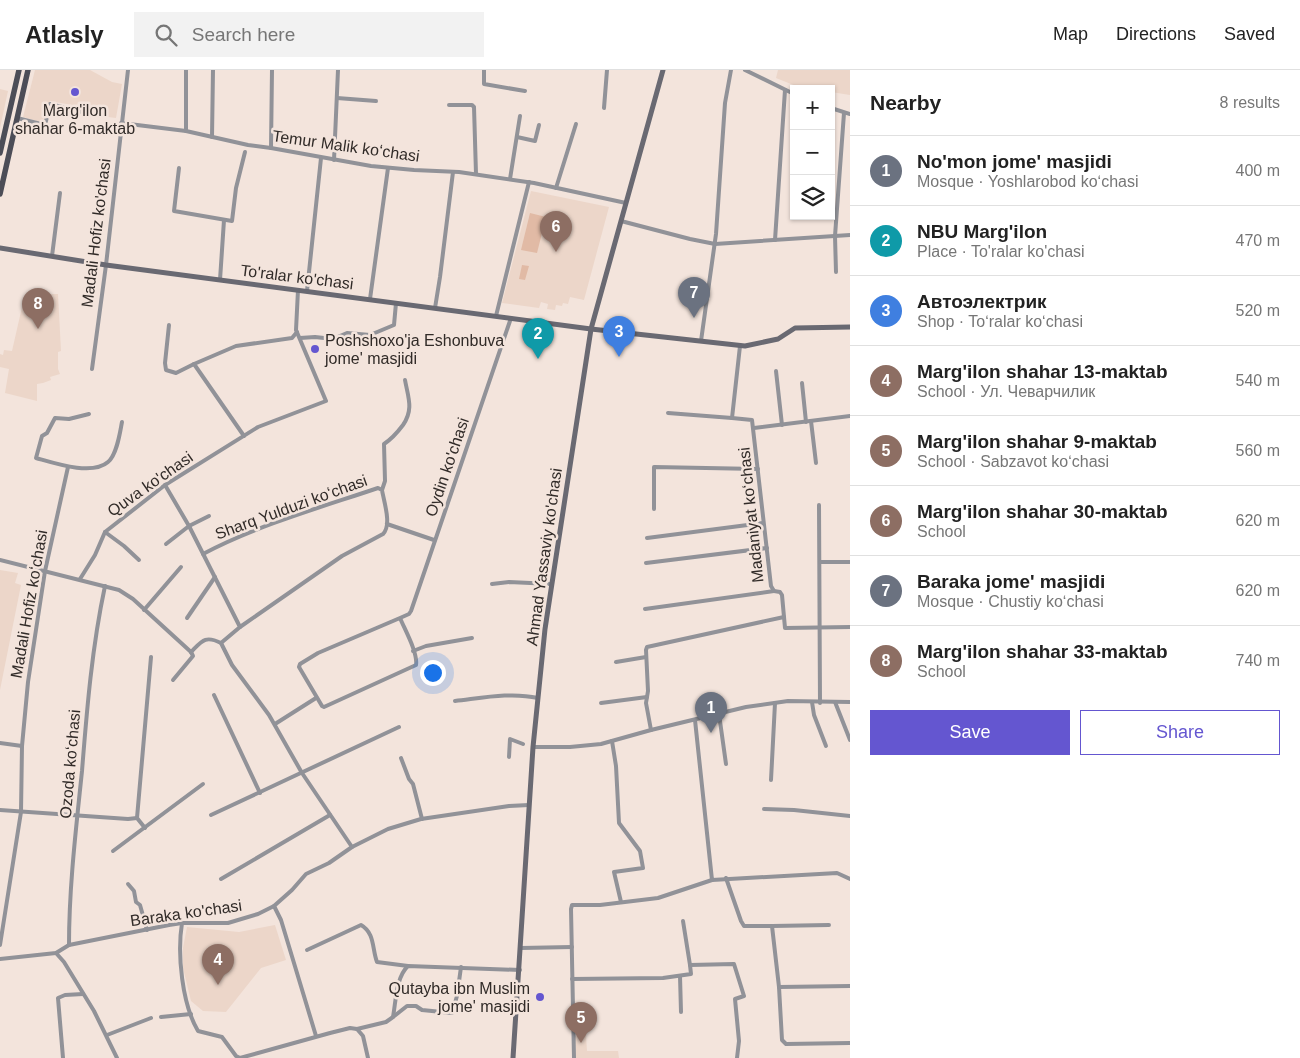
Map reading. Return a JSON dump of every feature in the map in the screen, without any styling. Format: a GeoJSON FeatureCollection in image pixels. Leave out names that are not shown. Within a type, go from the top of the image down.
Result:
{"type":"FeatureCollection","features":[{"type":"Feature","properties":{"kind":"main road"},"geometry":{"type":"LineString","coordinates":[[0,153],[18,70]]}},
{"type":"Feature","properties":{"kind":"main road"},"geometry":{"type":"LineString","coordinates":[[0,194],[28,70]]}},
{"type":"Feature","properties":{"kind":"main road","name":"Ahmad Yassaviy ko'chasi"},"geometry":{"type":"LineString","coordinates":[[513,1058],[533,747],[545,629],[591,329],[663,70]]}},
{"type":"Feature","properties":{"kind":"main road","name":"To'ralar ko'chasi"},"geometry":{"type":"LineString","coordinates":[[0,248],[106,265],[370,300],[591,329],[740,346],[778,339],[795,328],[850,327]]}},
{"type":"Feature","properties":{"kind":"street","name":"Madali Hofiz ko'chasi"},"geometry":{"type":"LineString","coordinates":[[92,369],[128,70]]}},
{"type":"Feature","properties":{"kind":"street"},"geometry":{"type":"LineString","coordinates":[[186,70],[186,131]]}},
{"type":"Feature","properties":{"kind":"street"},"geometry":{"type":"LineString","coordinates":[[212,137],[214,70]]}},
{"type":"Feature","properties":{"kind":"street"},"geometry":{"type":"LineString","coordinates":[[271,148],[272,70]]}},
{"type":"Feature","properties":{"kind":"street"},"geometry":{"type":"LineString","coordinates":[[334,160],[338,70]]}},
{"type":"Feature","properties":{"kind":"street"},"geometry":{"type":"LineString","coordinates":[[484,70],[484,84],[525,91]]}},
{"type":"Feature","properties":{"kind":"street"},"geometry":{"type":"LineString","coordinates":[[604,108],[607,70]]}},
{"type":"Feature","properties":{"kind":"street"},"geometry":{"type":"LineString","coordinates":[[701,341],[715,244],[724,117],[731,70]]}},
{"type":"Feature","properties":{"kind":"street"},"geometry":{"type":"LineString","coordinates":[[745,70],[790,92]]}},
{"type":"Feature","properties":{"kind":"street"},"geometry":{"type":"LineString","coordinates":[[775,240],[786,90]]}},
{"type":"Feature","properties":{"kind":"street"},"geometry":{"type":"LineString","coordinates":[[337,98],[376,100]]}},
{"type":"Feature","properties":{"kind":"street"},"geometry":{"type":"LineString","coordinates":[[17,118],[45,125],[50,104],[86,113]]}},
{"type":"Feature","properties":{"kind":"street"},"geometry":{"type":"LineString","coordinates":[[449,105],[472,105],[474,107],[476,174]]}},
{"type":"Feature","properties":{"kind":"street"},"geometry":{"type":"LineString","coordinates":[[835,110],[850,114]]}},
{"type":"Feature","properties":{"kind":"street"},"geometry":{"type":"LineString","coordinates":[[836,272],[835,236],[844,113]]}},
{"type":"Feature","properties":{"kind":"street"},"geometry":{"type":"LineString","coordinates":[[510,180],[520,116]]}},
{"type":"Feature","properties":{"kind":"street","name":"Temur Malik koʻchasi"},"geometry":{"type":"LineString","coordinates":[[121,123],[186,131],[248,145],[388,168],[476,174],[529,182],[626,203]]}},
{"type":"Feature","properties":{"kind":"street"},"geometry":{"type":"LineString","coordinates":[[556,188],[576,124]]}},
{"type":"Feature","properties":{"kind":"street"},"geometry":{"type":"LineString","coordinates":[[516,137],[535,141],[540,125]]}},
{"type":"Feature","properties":{"kind":"street"},"geometry":{"type":"LineString","coordinates":[[178,168],[174,211],[232,221],[236,188],[245,152]]}},
{"type":"Feature","properties":{"kind":"street"},"geometry":{"type":"LineString","coordinates":[[307,291],[321,158]]}},
{"type":"Feature","properties":{"kind":"street"},"geometry":{"type":"LineString","coordinates":[[370,300],[388,168]]}},
{"type":"Feature","properties":{"kind":"street"},"geometry":{"type":"LineString","coordinates":[[435,308],[453,172]]}},
{"type":"Feature","properties":{"kind":"street"},"geometry":{"type":"LineString","coordinates":[[496,316],[529,182]]}},
{"type":"Feature","properties":{"kind":"street"},"geometry":{"type":"LineString","coordinates":[[52,256],[60,193]]}},
{"type":"Feature","properties":{"kind":"street"},"geometry":{"type":"LineString","coordinates":[[220,280],[224,220]]}},
{"type":"Feature","properties":{"kind":"street"},"geometry":{"type":"LineString","coordinates":[[621,221],[715,244],[850,235]]}},
{"type":"Feature","properties":{"kind":"street"},"geometry":{"type":"LineString","coordinates":[[298,290],[295,326],[300,338],[333,339],[347,333],[370,335],[381,332],[394,325],[396,303]]}},
{"type":"Feature","properties":{"kind":"street","name":"Oydin ko'chasi"},"geometry":{"type":"LineString","coordinates":[[316,698],[299,666],[300,664],[318,653],[409,614],[511,318]]}},
{"type":"Feature","properties":{"kind":"street"},"geometry":{"type":"LineString","coordinates":[[169,325],[166,370],[176,373],[230,347],[292,338],[297,332]]}},
{"type":"Feature","properties":{"kind":"street","name":"Quva ko'chasi"},"geometry":{"type":"LineString","coordinates":[[80,580],[96,555],[105,532],[165,485],[258,427],[326,401],[300,338]]}},
{"type":"Feature","properties":{"kind":"street"},"geometry":{"type":"LineString","coordinates":[[668,414],[732,418],[740,346]]}},
{"type":"Feature","properties":{"kind":"street"},"geometry":{"type":"LineString","coordinates":[[194,364],[244,436]]}},
{"type":"Feature","properties":{"kind":"street"},"geometry":{"type":"LineString","coordinates":[[776,371],[782,425]]}},
{"type":"Feature","properties":{"kind":"street"},"geometry":{"type":"LineString","coordinates":[[382,490],[385,481],[384,444],[396,436],[409,416],[410,404],[405,380]]}},
{"type":"Feature","properties":{"kind":"street"},"geometry":{"type":"LineString","coordinates":[[802,384],[816,464]]}},
{"type":"Feature","properties":{"kind":"street"},"geometry":{"type":"LineString","coordinates":[[89,414],[69,419],[56,417],[47,433],[42,436],[36,458],[68,467],[100,466],[110,461],[122,422]]}},
{"type":"Feature","properties":{"kind":"street"},"geometry":{"type":"LineString","coordinates":[[754,428],[850,416]]}},
{"type":"Feature","properties":{"kind":"street","name":"Madaniyat koʻchasi"},"geometry":{"type":"LineString","coordinates":[[732,418],[752,420],[771,586],[774,591],[780,592],[782,596],[784,617]]}},
{"type":"Feature","properties":{"kind":"street","name":"Madali Hofiz koʻchasi"},"geometry":{"type":"LineString","coordinates":[[0,945],[21,812],[22,746],[28,682],[45,571],[68,467]]}},
{"type":"Feature","properties":{"kind":"street"},"geometry":{"type":"LineString","coordinates":[[654,510],[654,467],[758,469]]}},
{"type":"Feature","properties":{"kind":"street","name":"Sharq Yulduzi koʻchasi"},"geometry":{"type":"LineString","coordinates":[[165,485],[189,526],[240,627]]}},
{"type":"Feature","properties":{"kind":"street","name":"Sharq Yulduzi koʻchasi"},"geometry":{"type":"LineString","coordinates":[[203,554],[231,539],[378,488],[382,490],[387,524]]}},
{"type":"Feature","properties":{"kind":"street"},"geometry":{"type":"LineString","coordinates":[[819,505],[820,703]]}},
{"type":"Feature","properties":{"kind":"street"},"geometry":{"type":"LineString","coordinates":[[166,544],[189,526],[209,516]]}},
{"type":"Feature","properties":{"kind":"street"},"geometry":{"type":"LineString","coordinates":[[647,538],[763,523]]}},
{"type":"Feature","properties":{"kind":"street"},"geometry":{"type":"LineString","coordinates":[[221,643],[240,627],[342,556],[383,534],[386,531],[387,524],[434,540]]}},
{"type":"Feature","properties":{"kind":"street"},"geometry":{"type":"LineString","coordinates":[[105,532],[124,546],[138,560]]}},
{"type":"Feature","properties":{"kind":"street"},"geometry":{"type":"LineString","coordinates":[[646,563],[767,548]]}},
{"type":"Feature","properties":{"kind":"street"},"geometry":{"type":"LineString","coordinates":[[0,560],[105,586],[125,593],[191,652],[193,656],[173,680]]}},
{"type":"Feature","properties":{"kind":"street"},"geometry":{"type":"LineString","coordinates":[[820,562],[850,562]]}},
{"type":"Feature","properties":{"kind":"street"},"geometry":{"type":"LineString","coordinates":[[144,610],[181,567]]}},
{"type":"Feature","properties":{"kind":"street"},"geometry":{"type":"LineString","coordinates":[[187,618],[215,577]]}},
{"type":"Feature","properties":{"kind":"street"},"geometry":{"type":"LineString","coordinates":[[492,584],[509,582],[552,584]]}},
{"type":"Feature","properties":{"kind":"street","name":"Ozoda koʻchasi"},"geometry":{"type":"LineString","coordinates":[[69,945],[69,918],[77,816],[92,663],[105,586]]}},
{"type":"Feature","properties":{"kind":"street"},"geometry":{"type":"LineString","coordinates":[[645,609],[774,591]]}},
{"type":"Feature","properties":{"kind":"street"},"geometry":{"type":"LineString","coordinates":[[650,730],[646,704],[647,647],[784,617],[785,628],[850,627]]}},
{"type":"Feature","properties":{"kind":"street"},"geometry":{"type":"LineString","coordinates":[[275,724],[316,698],[324,706],[414,667],[417,662],[400,618]]}},
{"type":"Feature","properties":{"kind":"street"},"geometry":{"type":"LineString","coordinates":[[413,651],[426,646],[472,638]]}},
{"type":"Feature","properties":{"kind":"street"},"geometry":{"type":"LineString","coordinates":[[191,652],[204,640],[210,639],[221,643],[232,666],[275,724],[302,773],[352,847]]}},
{"type":"Feature","properties":{"kind":"street"},"geometry":{"type":"LineString","coordinates":[[145,828],[137,818],[151,657]]}},
{"type":"Feature","properties":{"kind":"street"},"geometry":{"type":"LineString","coordinates":[[616,662],[646,657]]}},
{"type":"Feature","properties":{"kind":"street"},"geometry":{"type":"LineString","coordinates":[[214,695],[260,792]]}},
{"type":"Feature","properties":{"kind":"street"},"geometry":{"type":"LineString","coordinates":[[455,701],[501,696],[538,698]]}},
{"type":"Feature","properties":{"kind":"street"},"geometry":{"type":"LineString","coordinates":[[601,703],[647,697]]}},
{"type":"Feature","properties":{"kind":"street"},"geometry":{"type":"LineString","coordinates":[[533,747],[570,747],[612,741],[746,707],[788,701],[850,702]]}},
{"type":"Feature","properties":{"kind":"street"},"geometry":{"type":"LineString","coordinates":[[812,702],[814,715],[826,746]]}},
{"type":"Feature","properties":{"kind":"street"},"geometry":{"type":"LineString","coordinates":[[835,702],[850,740]]}},
{"type":"Feature","properties":{"kind":"street"},"geometry":{"type":"LineString","coordinates":[[771,780],[775,703]]}},
{"type":"Feature","properties":{"kind":"street"},"geometry":{"type":"LineString","coordinates":[[719,714],[726,764]]}},
{"type":"Feature","properties":{"kind":"street"},"geometry":{"type":"LineString","coordinates":[[695,720],[712,880]]}},
{"type":"Feature","properties":{"kind":"street"},"geometry":{"type":"LineString","coordinates":[[211,815],[399,727]]}},
{"type":"Feature","properties":{"kind":"street"},"geometry":{"type":"LineString","coordinates":[[509,758],[510,739],[524,744]]}},
{"type":"Feature","properties":{"kind":"street"},"geometry":{"type":"LineString","coordinates":[[612,741],[616,766],[620,823],[640,851],[643,868],[614,872],[621,902]]}},
{"type":"Feature","properties":{"kind":"street"},"geometry":{"type":"LineString","coordinates":[[0,743],[22,746]]}},
{"type":"Feature","properties":{"kind":"street"},"geometry":{"type":"LineString","coordinates":[[401,758],[409,779],[413,784],[422,819]]}},
{"type":"Feature","properties":{"kind":"street"},"geometry":{"type":"LineString","coordinates":[[112,852],[203,784]]}},
{"type":"Feature","properties":{"kind":"street","name":"Baraka ko'chasi"},"geometry":{"type":"LineString","coordinates":[[0,959],[56,953],[69,945],[182,924],[228,923],[258,914],[274,906],[306,874],[328,863],[352,847],[388,829],[422,819],[509,806],[529,805]]}},
{"type":"Feature","properties":{"kind":"street"},"geometry":{"type":"LineString","coordinates":[[764,809],[850,816]]}},
{"type":"Feature","properties":{"kind":"street"},"geometry":{"type":"LineString","coordinates":[[0,810],[128,819],[137,818]]}},
{"type":"Feature","properties":{"kind":"street"},"geometry":{"type":"LineString","coordinates":[[221,878],[330,815]]}},
{"type":"Feature","properties":{"kind":"street"},"geometry":{"type":"LineString","coordinates":[[574,1058],[572,905],[600,905],[658,898],[712,880],[726,878],[837,873],[850,880]]}},
{"type":"Feature","properties":{"kind":"street"},"geometry":{"type":"LineString","coordinates":[[726,878],[744,926],[828,925]]}},
{"type":"Feature","properties":{"kind":"street"},"geometry":{"type":"LineString","coordinates":[[128,884],[134,891],[136,902],[140,905],[147,930]]}},
{"type":"Feature","properties":{"kind":"street"},"geometry":{"type":"LineString","coordinates":[[274,906],[281,920],[316,1036]]}},
{"type":"Feature","properties":{"kind":"street"},"geometry":{"type":"LineString","coordinates":[[572,979],[663,978],[690,974],[683,921]]}},
{"type":"Feature","properties":{"kind":"street"},"geometry":{"type":"LineString","coordinates":[[182,924],[179,940],[180,961],[191,1014],[198,1031],[222,1037],[236,1056],[240,1058],[316,1036],[350,1028],[356,1029],[380,1024],[407,1006],[416,1006],[422,1010],[452,1013],[457,996],[461,967]]}},
{"type":"Feature","properties":{"kind":"street"},"geometry":{"type":"LineString","coordinates":[[307,950],[361,925],[367,928],[373,940],[374,954],[377,962],[408,966],[520,970]]}},
{"type":"Feature","properties":{"kind":"street"},"geometry":{"type":"LineString","coordinates":[[772,926],[779,987],[782,1040],[786,1044],[850,1043]]}},
{"type":"Feature","properties":{"kind":"street"},"geometry":{"type":"LineString","coordinates":[[521,948],[572,947]]}},
{"type":"Feature","properties":{"kind":"street"},"geometry":{"type":"LineString","coordinates":[[56,953],[64,962],[94,1011],[117,1058]]}},
{"type":"Feature","properties":{"kind":"street"},"geometry":{"type":"LineString","coordinates":[[690,965],[734,964],[744,996],[736,999],[739,1041],[737,1058]]}},
{"type":"Feature","properties":{"kind":"street"},"geometry":{"type":"LineString","coordinates":[[393,1017],[399,982],[404,970],[408,966]]}},
{"type":"Feature","properties":{"kind":"street"},"geometry":{"type":"LineString","coordinates":[[680,976],[681,1012]]}},
{"type":"Feature","properties":{"kind":"street"},"geometry":{"type":"LineString","coordinates":[[779,987],[850,986]]}},
{"type":"Feature","properties":{"kind":"street"},"geometry":{"type":"LineString","coordinates":[[62,1058],[58,998],[65,995],[83,994]]}},
{"type":"Feature","properties":{"kind":"street"},"geometry":{"type":"LineString","coordinates":[[161,1017],[191,1014]]}},
{"type":"Feature","properties":{"kind":"street"},"geometry":{"type":"LineString","coordinates":[[107,1035],[151,1018]]}},
{"type":"Feature","properties":{"kind":"street"},"geometry":{"type":"LineString","coordinates":[[356,1029],[363,1036],[368,1058]]}},
{"type":"Feature","properties":{"kind":"shaded area","name":"Marg'ilon shahar 6-maktab"},"geometry":{"type":"Polygon","coordinates":[[[35,70],[90,70],[112,82],[122,84],[116,118],[92,115],[77,106],[50,101],[44,123],[23,117],[35,70]]]}},
{"type":"Feature","properties":{"kind":"shaded area"},"geometry":{"type":"Polygon","coordinates":[[[778,70],[850,70],[850,95],[835,93],[835,85],[794,85],[776,78],[778,70]]]}},
{"type":"Feature","properties":{"kind":"shaded area"},"geometry":{"type":"Polygon","coordinates":[[[0,89],[8,91],[0,128],[0,89]]]}},
{"type":"Feature","properties":{"kind":"shaded area"},"geometry":{"type":"Polygon","coordinates":[[[531,191],[609,207],[584,300],[570,297],[568,304],[556,305],[555,310],[547,309],[548,304],[541,302],[539,308],[502,303],[531,191]]]}},
{"type":"Feature","properties":{"kind":"shaded area"},"geometry":{"type":"Polygon","coordinates":[[[530,213],[546,217],[537,253],[521,250],[530,213]]]}},
{"type":"Feature","properties":{"kind":"shaded area"},"geometry":{"type":"Polygon","coordinates":[[[522,265],[529,266],[525,280],[519,279],[522,265]]]}},
{"type":"Feature","properties":{"kind":"shaded area"},"geometry":{"type":"Polygon","coordinates":[[[35,294],[58,294],[61,351],[58,352],[58,369],[60,374],[50,377],[51,380],[37,384],[37,401],[5,393],[9,369],[0,367],[0,354],[3,355],[4,350],[12,351],[22,307],[33,309],[35,294]]]}},
{"type":"Feature","properties":{"kind":"shaded area"},"geometry":{"type":"Polygon","coordinates":[[[0,570],[18,573],[15,583],[21,585],[0,690],[0,570]]]}},
{"type":"Feature","properties":{"kind":"shaded area"},"geometry":{"type":"Polygon","coordinates":[[[275,925],[286,960],[261,968],[226,1012],[203,1011],[191,1001],[183,968],[183,948],[187,927],[239,932],[275,925]]]}},
{"type":"Feature","properties":{"kind":"shaded area"},"geometry":{"type":"Polygon","coordinates":[[[586,1035],[587,1051],[618,1051],[619,1058],[576,1058],[575,1036],[586,1035]]]}},
{"type":"Feature","properties":{"kind":"place","name":"Marg'ilon shahar 6-maktab"},"geometry":{"type":"Point","coordinates":[75,92]}},
{"type":"Feature","properties":{"kind":"place","name":"Marg'ilon shahar 30-maktab"},"geometry":{"type":"Point","coordinates":[556,252]}},
{"type":"Feature","properties":{"kind":"place","name":"Baraka jome' masjidi"},"geometry":{"type":"Point","coordinates":[694,318]}},
{"type":"Feature","properties":{"kind":"place","name":"Marg'ilon shahar 33-maktab"},"geometry":{"type":"Point","coordinates":[38,329]}},
{"type":"Feature","properties":{"kind":"place","name":"Poshshoxo'ja Eshonbuva jome' masjidi"},"geometry":{"type":"Point","coordinates":[315,349]}},
{"type":"Feature","properties":{"kind":"place","name":"Автоэлектрик"},"geometry":{"type":"Point","coordinates":[619,357]}},
{"type":"Feature","properties":{"kind":"place","name":"NBU Marg'ilon"},"geometry":{"type":"Point","coordinates":[538,359]}},
{"type":"Feature","properties":{"kind":"place","name":"No'mon jome' masjidi"},"geometry":{"type":"Point","coordinates":[711,733]}},
{"type":"Feature","properties":{"kind":"place","name":"Marg'ilon shahar 13-maktab"},"geometry":{"type":"Point","coordinates":[218,985]}},
{"type":"Feature","properties":{"kind":"place","name":"Qutayba ibn Muslim jome' masjidi"},"geometry":{"type":"Point","coordinates":[540,997]}},
{"type":"Feature","properties":{"kind":"place","name":"Marg'ilon shahar 9-maktab"},"geometry":{"type":"Point","coordinates":[581,1043]}}]}
